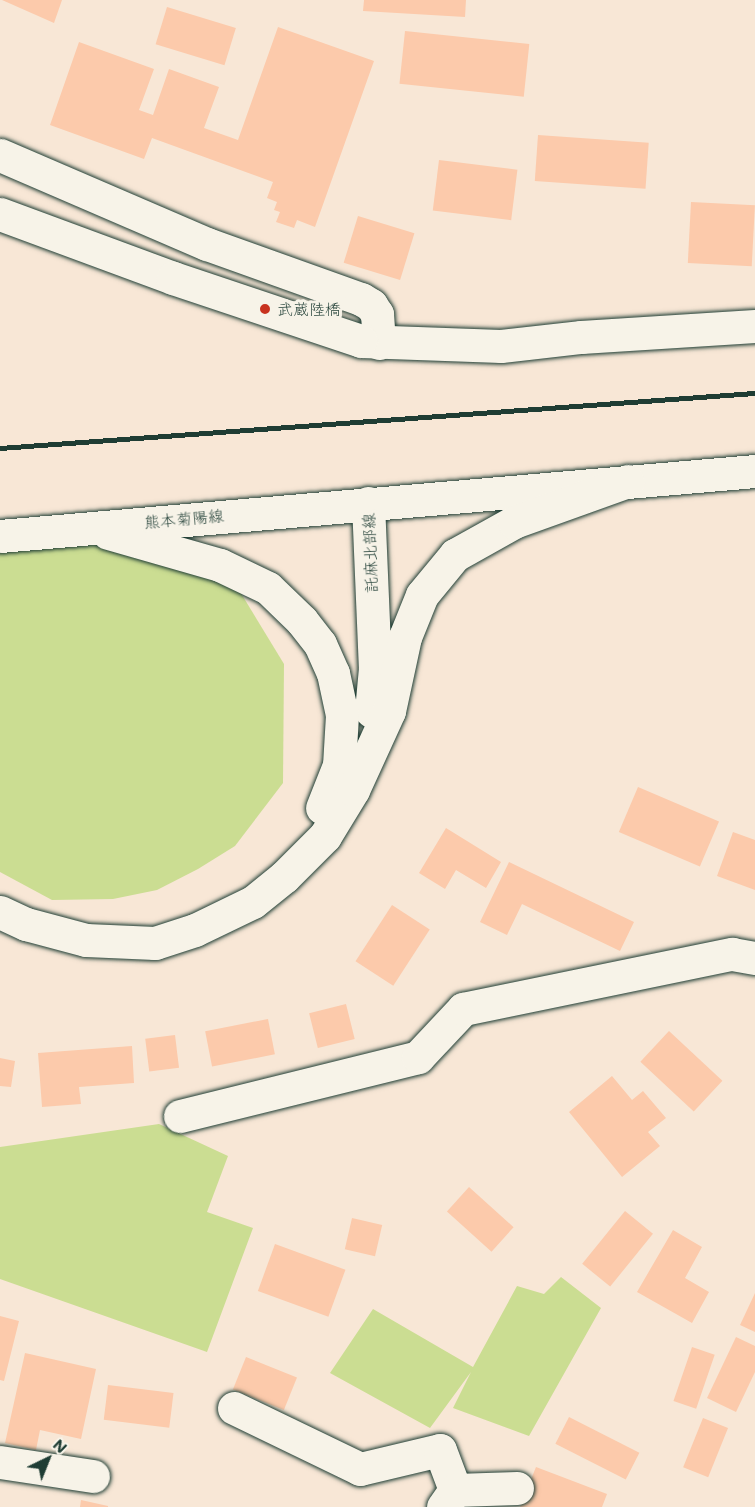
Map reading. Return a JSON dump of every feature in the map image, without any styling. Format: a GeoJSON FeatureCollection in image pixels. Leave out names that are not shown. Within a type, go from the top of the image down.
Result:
{"type":"FeatureCollection","features":[{"type":"Feature","properties":{"kind":"main road"},"geometry":{"type":"LineString","coordinates":[[0,155],[207,244],[361,299],[371,305],[377,314],[370,342]]}},
{"type":"Feature","properties":{"kind":"main road"},"geometry":{"type":"LineString","coordinates":[[0,214],[173,278],[370,342],[501,346],[581,337],[755,326]]}},
{"type":"Feature","properties":{"kind":"main road","name":"託麻北部線"},"geometry":{"type":"LineString","coordinates":[[353,790],[369,728],[375,668],[368,503],[755,471]]}},
{"type":"Feature","properties":{"kind":"main road","name":"託麻北部線"},"geometry":{"type":"LineString","coordinates":[[0,912],[26,924],[86,940],[155,943],[195,930],[253,902],[284,877],[325,836],[353,790],[389,711],[405,637],[422,595],[455,555],[514,522],[628,481]]}},
{"type":"Feature","properties":{"kind":"main road","name":"熊本菊陽線"},"geometry":{"type":"LineString","coordinates":[[0,536],[368,503]]}},
{"type":"Feature","properties":{"kind":"main road","name":"託麻北部線"},"geometry":{"type":"LineString","coordinates":[[87,528],[219,565],[268,588],[302,621],[320,644],[333,673],[342,715],[339,765],[312,832],[284,877]]}},
{"type":"Feature","properties":{"kind":"main road"},"geometry":{"type":"LineString","coordinates":[[180,1116],[418,1057],[463,1009],[732,954],[755,958]]}},
{"type":"Feature","properties":{"kind":"main road"},"geometry":{"type":"LineString","coordinates":[[234,1408],[360,1469],[440,1450],[449,1498],[517,1488]]}},
{"type":"Feature","properties":{"kind":"main road"},"geometry":{"type":"LineString","coordinates":[[0,1462],[93,1476]]}},
{"type":"Feature","properties":{"kind":"green space"},"geometry":{"type":"Polygon","coordinates":[[[90,543],[236,585],[284,664],[283,783],[235,846],[198,869],[157,890],[113,899],[52,900],[0,872],[0,550],[90,543]]]}},
{"type":"Feature","properties":{"kind":"green space"},"geometry":{"type":"Polygon","coordinates":[[[159,1124],[228,1156],[207,1212],[253,1228],[207,1352],[0,1279],[0,1147],[159,1124]]]}},
{"type":"Feature","properties":{"kind":"green space"},"geometry":{"type":"Polygon","coordinates":[[[561,1277],[601,1308],[529,1436],[453,1408],[471,1372],[430,1428],[330,1373],[373,1309],[473,1367],[517,1286],[544,1294],[561,1277]]]}},
{"type":"Feature","properties":{"kind":"building"},"geometry":{"type":"Polygon","coordinates":[[[2,0],[62,0],[54,23],[2,0]]]}},
{"type":"Feature","properties":{"kind":"building"},"geometry":{"type":"Polygon","coordinates":[[[364,0],[466,0],[465,17],[363,11],[364,0]]]}},
{"type":"Feature","properties":{"kind":"building"},"geometry":{"type":"Polygon","coordinates":[[[167,7],[236,28],[224,65],[156,44],[167,7]]]}},
{"type":"Feature","properties":{"kind":"building"},"geometry":{"type":"Polygon","coordinates":[[[278,27],[374,61],[315,227],[297,220],[294,228],[276,222],[280,212],[274,210],[277,202],[267,198],[273,182],[152,138],[144,159],[50,125],[79,42],[154,69],[139,110],[153,115],[169,69],[219,87],[204,128],[238,140],[278,27]]]}},
{"type":"Feature","properties":{"kind":"building"},"geometry":{"type":"Polygon","coordinates":[[[405,31],[529,44],[524,97],[399,84],[405,31]]]}},
{"type":"Feature","properties":{"kind":"building"},"geometry":{"type":"Polygon","coordinates":[[[538,135],[649,143],[646,189],[535,181],[538,135]]]}},
{"type":"Feature","properties":{"kind":"building"},"geometry":{"type":"Polygon","coordinates":[[[439,160],[517,170],[511,220],[433,211],[439,160]]]}},
{"type":"Feature","properties":{"kind":"building"},"geometry":{"type":"Polygon","coordinates":[[[691,202],[755,205],[752,266],[688,263],[691,202]]]}},
{"type":"Feature","properties":{"kind":"building"},"geometry":{"type":"Polygon","coordinates":[[[358,216],[414,233],[400,280],[344,263],[358,216]]]}},
{"type":"Feature","properties":{"kind":"building"},"geometry":{"type":"Polygon","coordinates":[[[638,787],[719,821],[700,866],[619,832],[638,787]]]}},
{"type":"Feature","properties":{"kind":"building"},"geometry":{"type":"Polygon","coordinates":[[[446,828],[501,862],[486,888],[456,870],[445,889],[419,873],[446,828]]]}},
{"type":"Feature","properties":{"kind":"building"},"geometry":{"type":"Polygon","coordinates":[[[733,832],[755,840],[755,890],[717,876],[733,832]]]}},
{"type":"Feature","properties":{"kind":"building"},"geometry":{"type":"Polygon","coordinates":[[[509,862],[634,922],[620,951],[522,904],[507,935],[480,922],[509,862]]]}},
{"type":"Feature","properties":{"kind":"building"},"geometry":{"type":"Polygon","coordinates":[[[392,905],[430,930],[393,986],[356,961],[392,905]]]}},
{"type":"Feature","properties":{"kind":"building"},"geometry":{"type":"Polygon","coordinates":[[[346,1004],[355,1039],[318,1048],[309,1013],[346,1004]]]}},
{"type":"Feature","properties":{"kind":"building"},"geometry":{"type":"Polygon","coordinates":[[[268,1019],[275,1054],[212,1067],[205,1031],[268,1019]]]}},
{"type":"Feature","properties":{"kind":"building"},"geometry":{"type":"Polygon","coordinates":[[[669,1031],[722,1081],[694,1112],[640,1062],[669,1031]]]}},
{"type":"Feature","properties":{"kind":"building"},"geometry":{"type":"Polygon","coordinates":[[[175,1035],[179,1068],[149,1071],[145,1039],[175,1035]]]}},
{"type":"Feature","properties":{"kind":"building"},"geometry":{"type":"Polygon","coordinates":[[[132,1046],[134,1083],[79,1087],[81,1104],[42,1107],[38,1053],[132,1046]]]}},
{"type":"Feature","properties":{"kind":"building"},"geometry":{"type":"Polygon","coordinates":[[[0,1058],[15,1061],[11,1087],[0,1086],[0,1058]]]}},
{"type":"Feature","properties":{"kind":"building"},"geometry":{"type":"Polygon","coordinates":[[[612,1076],[632,1100],[643,1091],[666,1118],[648,1132],[660,1146],[622,1177],[569,1112],[612,1076]]]}},
{"type":"Feature","properties":{"kind":"building"},"geometry":{"type":"Polygon","coordinates":[[[469,1187],[514,1227],[492,1252],[447,1212],[469,1187]]]}},
{"type":"Feature","properties":{"kind":"building"},"geometry":{"type":"Polygon","coordinates":[[[625,1211],[653,1234],[610,1287],[582,1264],[625,1211]]]}},
{"type":"Feature","properties":{"kind":"building"},"geometry":{"type":"Polygon","coordinates":[[[352,1218],[382,1225],[375,1256],[345,1249],[352,1218]]]}},
{"type":"Feature","properties":{"kind":"building"},"geometry":{"type":"Polygon","coordinates":[[[673,1230],[702,1247],[685,1278],[709,1292],[692,1323],[637,1292],[673,1230]]]}},
{"type":"Feature","properties":{"kind":"building"},"geometry":{"type":"Polygon","coordinates":[[[275,1244],[345,1270],[328,1317],[258,1291],[275,1244]]]}},
{"type":"Feature","properties":{"kind":"building"},"geometry":{"type":"Polygon","coordinates":[[[755,1293],[755,1332],[740,1325],[755,1293]]]}},
{"type":"Feature","properties":{"kind":"building"},"geometry":{"type":"Polygon","coordinates":[[[0,1316],[19,1321],[4,1381],[0,1380],[0,1316]]]}},
{"type":"Feature","properties":{"kind":"building"},"geometry":{"type":"Polygon","coordinates":[[[736,1337],[755,1346],[755,1372],[736,1412],[707,1398],[736,1337]]]}},
{"type":"Feature","properties":{"kind":"building"},"geometry":{"type":"Polygon","coordinates":[[[692,1347],[715,1355],[696,1409],[673,1401],[692,1347]]]}},
{"type":"Feature","properties":{"kind":"building"},"geometry":{"type":"Polygon","coordinates":[[[25,1353],[96,1369],[81,1439],[40,1430],[36,1450],[5,1443],[25,1353]]]}},
{"type":"Feature","properties":{"kind":"building"},"geometry":{"type":"Polygon","coordinates":[[[246,1357],[297,1378],[284,1410],[233,1389],[246,1357]]]}},
{"type":"Feature","properties":{"kind":"building"},"geometry":{"type":"Polygon","coordinates":[[[108,1385],[174,1393],[169,1428],[104,1420],[108,1385]]]}},
{"type":"Feature","properties":{"kind":"building"},"geometry":{"type":"Polygon","coordinates":[[[569,1417],[639,1453],[626,1480],[555,1444],[569,1417]]]}},
{"type":"Feature","properties":{"kind":"building"},"geometry":{"type":"Polygon","coordinates":[[[703,1418],[728,1428],[708,1477],[683,1467],[703,1418]]]}},
{"type":"Feature","properties":{"kind":"building"},"geometry":{"type":"Polygon","coordinates":[[[536,1467],[607,1494],[602,1507],[520,1507],[536,1467]]]}},
{"type":"Feature","properties":{"kind":"building"},"geometry":{"type":"Polygon","coordinates":[[[81,1500],[108,1506],[108,1507],[80,1507],[81,1500]]]}},
{"type":"Feature","properties":{"kind":"railway"},"geometry":{"type":"LineString","coordinates":[[0,448],[755,393]]}},
{"type":"Feature","properties":{"kind":"place","name":"武蔵陸橋"},"geometry":{"type":"Point","coordinates":[265,309]}}]}
